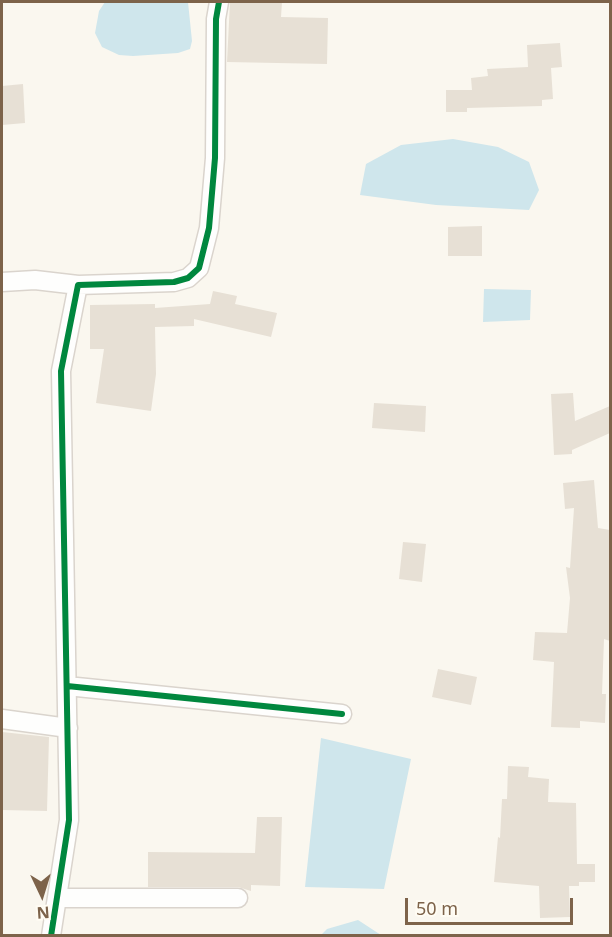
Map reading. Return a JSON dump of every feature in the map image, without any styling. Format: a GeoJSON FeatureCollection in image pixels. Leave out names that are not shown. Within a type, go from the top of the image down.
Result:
{"type":"FeatureCollection","features":[{"type":"Feature","properties":{"kind":"street"},"geometry":{"type":"LineString","coordinates":[[2,282],[35,280],[78,285],[174,282],[188,278],[199,268],[209,228],[215,158],[216,19],[219,2]]}},
{"type":"Feature","properties":{"kind":"street"},"geometry":{"type":"LineString","coordinates":[[51,936],[69,820],[61,371],[78,285]]}},
{"type":"Feature","properties":{"kind":"street"},"geometry":{"type":"LineString","coordinates":[[67,686],[342,714]]}},
{"type":"Feature","properties":{"kind":"street"},"geometry":{"type":"LineString","coordinates":[[2,719],[68,728]]}},
{"type":"Feature","properties":{"kind":"street"},"geometry":{"type":"LineString","coordinates":[[57,898],[238,898]]}},
{"type":"Feature","properties":{"kind":"water"},"geometry":{"type":"Polygon","coordinates":[[[105,2],[188,2],[192,41],[190,49],[178,53],[133,56],[119,55],[102,47],[95,33],[99,11],[105,2]]]}},
{"type":"Feature","properties":{"kind":"water"},"geometry":{"type":"Polygon","coordinates":[[[453,139],[498,147],[529,162],[539,190],[529,210],[436,205],[360,195],[366,164],[401,145],[453,139]]]}},
{"type":"Feature","properties":{"kind":"water"},"geometry":{"type":"Polygon","coordinates":[[[484,289],[531,290],[530,320],[483,322],[484,289]]]}},
{"type":"Feature","properties":{"kind":"water"},"geometry":{"type":"Polygon","coordinates":[[[321,738],[411,759],[384,889],[305,887],[321,738]]]}},
{"type":"Feature","properties":{"kind":"water"},"geometry":{"type":"Polygon","coordinates":[[[358,920],[381,935],[321,935],[327,929],[358,920]]]}},
{"type":"Feature","properties":{"kind":"building"},"geometry":{"type":"Polygon","coordinates":[[[230,2],[282,2],[281,17],[328,18],[327,64],[227,62],[230,2]]]}},
{"type":"Feature","properties":{"kind":"building"},"geometry":{"type":"Polygon","coordinates":[[[560,43],[562,67],[551,68],[553,99],[542,100],[542,106],[467,108],[467,112],[446,112],[446,90],[472,90],[471,78],[488,76],[487,69],[528,67],[527,45],[560,43]]]}},
{"type":"Feature","properties":{"kind":"building"},"geometry":{"type":"Polygon","coordinates":[[[23,84],[25,123],[2,125],[2,86],[23,84]]]}},
{"type":"Feature","properties":{"kind":"building"},"geometry":{"type":"Polygon","coordinates":[[[482,226],[482,256],[448,256],[448,227],[482,226]]]}},
{"type":"Feature","properties":{"kind":"building"},"geometry":{"type":"Polygon","coordinates":[[[213,291],[237,296],[235,304],[277,313],[271,337],[194,319],[194,326],[155,327],[156,374],[151,411],[96,403],[104,349],[90,349],[90,305],[155,304],[155,308],[210,304],[213,291]]]}},
{"type":"Feature","properties":{"kind":"building"},"geometry":{"type":"Polygon","coordinates":[[[573,393],[575,421],[610,406],[610,433],[572,450],[572,454],[554,455],[551,394],[573,393]]]}},
{"type":"Feature","properties":{"kind":"building"},"geometry":{"type":"Polygon","coordinates":[[[374,403],[426,406],[425,432],[372,428],[374,403]]]}},
{"type":"Feature","properties":{"kind":"building"},"geometry":{"type":"Polygon","coordinates":[[[594,480],[598,528],[610,530],[610,641],[604,639],[602,694],[606,694],[605,723],[580,721],[580,728],[551,727],[554,662],[533,660],[535,632],[567,633],[570,598],[566,567],[570,568],[574,508],[565,509],[563,483],[594,480]]]}},
{"type":"Feature","properties":{"kind":"building"},"geometry":{"type":"Polygon","coordinates":[[[403,542],[426,544],[422,582],[399,579],[403,542]]]}},
{"type":"Feature","properties":{"kind":"building"},"geometry":{"type":"Polygon","coordinates":[[[438,669],[477,677],[471,705],[432,697],[438,669]]]}},
{"type":"Feature","properties":{"kind":"building"},"geometry":{"type":"Polygon","coordinates":[[[2,732],[49,737],[47,811],[2,810],[2,732]]]}},
{"type":"Feature","properties":{"kind":"building"},"geometry":{"type":"Polygon","coordinates":[[[508,766],[529,767],[528,777],[549,779],[548,802],[576,803],[577,864],[595,864],[595,882],[579,882],[579,886],[569,886],[570,917],[540,918],[539,886],[494,882],[502,799],[507,799],[508,766]]]}},
{"type":"Feature","properties":{"kind":"building"},"geometry":{"type":"Polygon","coordinates":[[[257,817],[282,817],[280,886],[251,885],[251,891],[238,887],[148,887],[148,852],[255,853],[257,817]]]}},
{"type":"Feature","properties":{"kind":"cycle path"},"geometry":{"type":"LineString","coordinates":[[51,936],[69,820],[61,371],[78,285],[174,282],[188,278],[199,268],[209,228],[215,158],[216,19],[219,2]]}},
{"type":"Feature","properties":{"kind":"cycle path"},"geometry":{"type":"LineString","coordinates":[[67,686],[342,714]]}}]}
